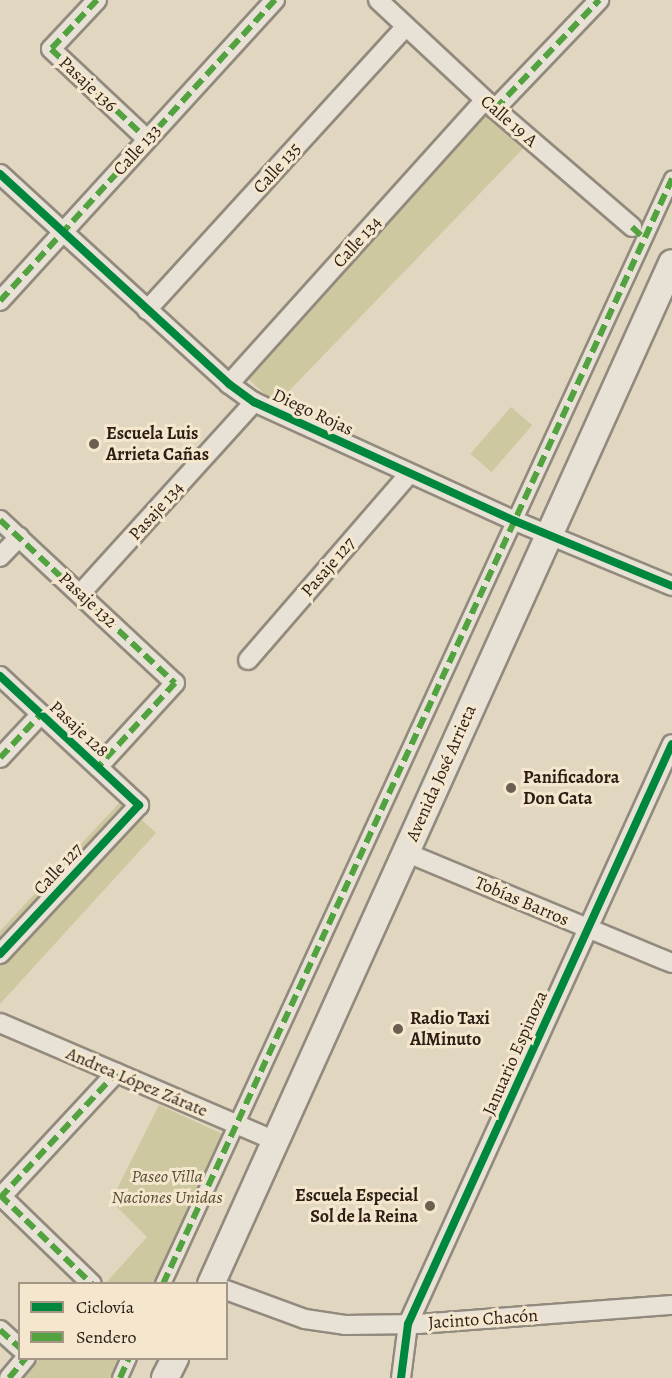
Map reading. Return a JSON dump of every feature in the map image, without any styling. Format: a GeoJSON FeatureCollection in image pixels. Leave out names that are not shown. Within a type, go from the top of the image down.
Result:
{"type":"FeatureCollection","features":[{"type":"Feature","properties":{"kind":"main road","name":"Avenida José Arrieta"},"geometry":{"type":"LineString","coordinates":[[212,1282],[672,263]]}},
{"type":"Feature","properties":{"kind":"main road"},"geometry":{"type":"LineString","coordinates":[[165,1378],[174,1360]]}},
{"type":"Feature","properties":{"kind":"street","name":"Pasaje 136"},"geometry":{"type":"LineString","coordinates":[[97,0],[51,50],[147,139]]}},
{"type":"Feature","properties":{"kind":"street","name":"Calle 133"},"geometry":{"type":"LineString","coordinates":[[0,301],[275,0]]}},
{"type":"Feature","properties":{"kind":"street","name":"Calle 19 A"},"geometry":{"type":"LineString","coordinates":[[378,0],[490,105],[638,233]]}},
{"type":"Feature","properties":{"kind":"street","name":"Calle 134"},"geometry":{"type":"LineString","coordinates":[[229,384],[490,105],[599,0]]}},
{"type":"Feature","properties":{"kind":"street","name":"Calle 135"},"geometry":{"type":"LineString","coordinates":[[147,310],[406,26]]}},
{"type":"Feature","properties":{"kind":"street","name":"Diego Rojas"},"geometry":{"type":"LineString","coordinates":[[0,174],[229,384],[254,402],[515,521],[672,586]]}},
{"type":"Feature","properties":{"kind":"street"},"geometry":{"type":"LineString","coordinates":[[164,1282],[234,1124],[515,521],[638,233],[672,179]]}},
{"type":"Feature","properties":{"kind":"street","name":"Pasaje 134"},"geometry":{"type":"LineString","coordinates":[[81,593],[254,402]]}},
{"type":"Feature","properties":{"kind":"street","name":"Pasaje 127"},"geometry":{"type":"LineString","coordinates":[[248,660],[409,474]]}},
{"type":"Feature","properties":{"kind":"street","name":"Pasaje 132"},"geometry":{"type":"LineString","coordinates":[[0,520],[175,683],[98,767]]}},
{"type":"Feature","properties":{"kind":"street"},"geometry":{"type":"LineString","coordinates":[[0,557],[19,537]]}},
{"type":"Feature","properties":{"kind":"street","name":"Pasaje 128"},"geometry":{"type":"LineString","coordinates":[[0,676],[138,805]]}},
{"type":"Feature","properties":{"kind":"street","name":"Pasaje 128"},"geometry":{"type":"LineString","coordinates":[[0,758],[41,714]]}},
{"type":"Feature","properties":{"kind":"street","name":"Januario Espinoza"},"geometry":{"type":"LineString","coordinates":[[401,1378],[408,1324],[672,744]]}},
{"type":"Feature","properties":{"kind":"street","name":"Calle 127"},"geometry":{"type":"LineString","coordinates":[[0,954],[138,805]]}},
{"type":"Feature","properties":{"kind":"street","name":"Tobías Barros"},"geometry":{"type":"LineString","coordinates":[[405,852],[672,963]]}},
{"type":"Feature","properties":{"kind":"street","name":"Andrea López Zárate"},"geometry":{"type":"LineString","coordinates":[[0,1023],[275,1141]]}},
{"type":"Feature","properties":{"kind":"street"},"geometry":{"type":"LineString","coordinates":[[91,1282],[0,1197],[116,1073]]}},
{"type":"Feature","properties":{"kind":"street","name":"Jacinto Chacón"},"geometry":{"type":"LineString","coordinates":[[228,1291],[284,1312],[326,1323],[408,1324],[672,1305]]}},
{"type":"Feature","properties":{"kind":"street"},"geometry":{"type":"LineString","coordinates":[[0,1330],[18,1346]]}},
{"type":"Feature","properties":{"kind":"street"},"geometry":{"type":"LineString","coordinates":[[9,1378],[25,1360]]}},
{"type":"Feature","properties":{"kind":"street"},"geometry":{"type":"LineString","coordinates":[[120,1378],[129,1360]]}},
{"type":"Feature","properties":{"kind":"green space"},"geometry":{"type":"Polygon","coordinates":[[[484,107],[525,147],[276,405],[235,365],[484,107]]]}},
{"type":"Feature","properties":{"kind":"green space"},"geometry":{"type":"Polygon","coordinates":[[[511,407],[532,425],[491,472],[470,454],[511,407]]]}},
{"type":"Feature","properties":{"kind":"green space"},"geometry":{"type":"Polygon","coordinates":[[[121,801],[156,833],[0,1004],[0,931],[121,801]]]}},
{"type":"Feature","properties":{"kind":"green space","name":"Paseo Villa Naciones Unidas"},"geometry":{"type":"Polygon","coordinates":[[[159,1105],[238,1141],[172,1282],[107,1282],[147,1237],[111,1201],[159,1105]]]}},
{"type":"Feature","properties":{"kind":"green space"},"geometry":{"type":"Polygon","coordinates":[[[37,1360],[138,1360],[129,1378],[20,1378],[37,1360]]]}},
{"type":"Feature","properties":{"kind":"marked path"},"geometry":{"type":"LineString","coordinates":[[97,0],[51,49],[147,139]]}},
{"type":"Feature","properties":{"kind":"marked path"},"geometry":{"type":"LineString","coordinates":[[0,301],[275,0]]}},
{"type":"Feature","properties":{"kind":"marked path"},"geometry":{"type":"LineString","coordinates":[[495,109],[599,0]]}},
{"type":"Feature","properties":{"kind":"marked path"},"geometry":{"type":"LineString","coordinates":[[164,1282],[672,179]]}},
{"type":"Feature","properties":{"kind":"marked path"},"geometry":{"type":"LineString","coordinates":[[632,227],[644,238]]}},
{"type":"Feature","properties":{"kind":"marked path"},"geometry":{"type":"LineString","coordinates":[[0,520],[175,683],[98,767]]}},
{"type":"Feature","properties":{"kind":"marked path"},"geometry":{"type":"LineString","coordinates":[[0,758],[41,714]]}},
{"type":"Feature","properties":{"kind":"marked path"},"geometry":{"type":"LineString","coordinates":[[0,1198],[116,1073]]}},
{"type":"Feature","properties":{"kind":"marked path"},"geometry":{"type":"LineString","coordinates":[[0,1195],[90,1282]]}},
{"type":"Feature","properties":{"kind":"marked path"},"geometry":{"type":"LineString","coordinates":[[0,1330],[18,1346]]}},
{"type":"Feature","properties":{"kind":"marked path"},"geometry":{"type":"LineString","coordinates":[[9,1378],[24,1360]]}},
{"type":"Feature","properties":{"kind":"marked path"},"geometry":{"type":"LineString","coordinates":[[120,1378],[128,1360]]}},
{"type":"Feature","properties":{"kind":"cycle path"},"geometry":{"type":"LineString","coordinates":[[0,174],[229,384],[254,402],[515,521],[672,586]]}},
{"type":"Feature","properties":{"kind":"cycle path"},"geometry":{"type":"LineString","coordinates":[[0,676],[139,805],[0,954]]}},
{"type":"Feature","properties":{"kind":"cycle path"},"geometry":{"type":"LineString","coordinates":[[401,1378],[408,1324],[672,744]]}},
{"type":"Feature","properties":{"kind":"place","name":"Escuela Luis Arrieta Cañas"},"geometry":{"type":"Point","coordinates":[94,444]}},
{"type":"Feature","properties":{"kind":"place","name":"Panificadora Don Cata"},"geometry":{"type":"Point","coordinates":[511,788]}},
{"type":"Feature","properties":{"kind":"place","name":"Radio Taxi AlMinuto"},"geometry":{"type":"Point","coordinates":[398,1029]}},
{"type":"Feature","properties":{"kind":"place","name":"Escuela Especial Sol de la Reina"},"geometry":{"type":"Point","coordinates":[430,1206]}}]}
